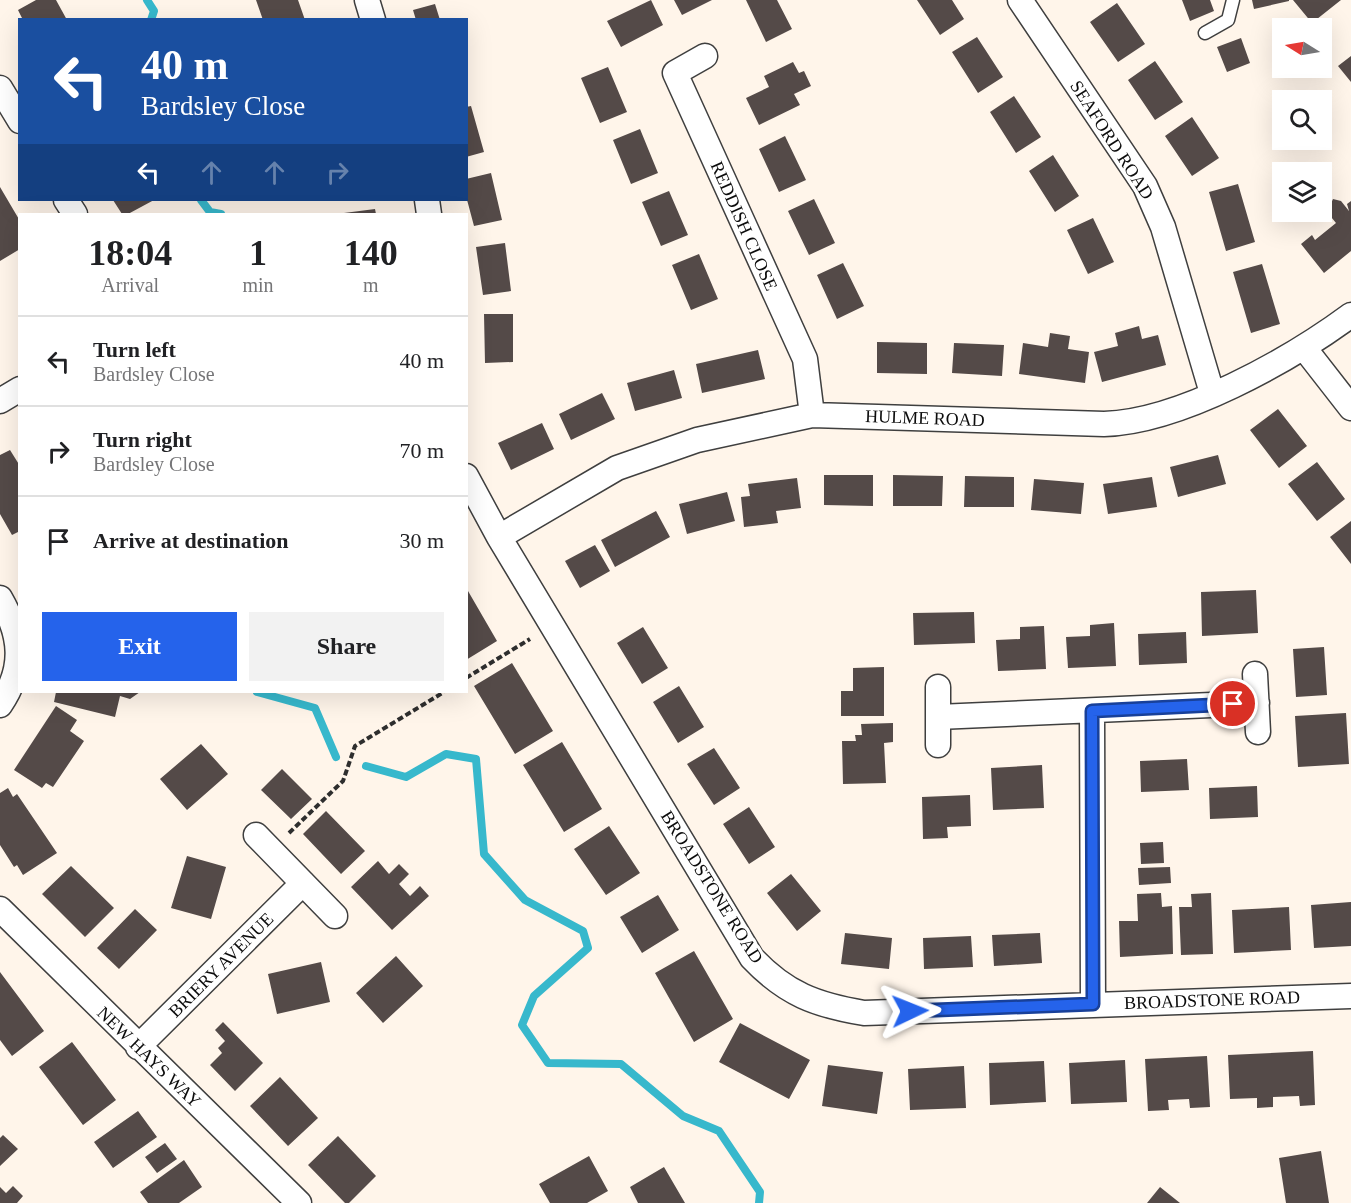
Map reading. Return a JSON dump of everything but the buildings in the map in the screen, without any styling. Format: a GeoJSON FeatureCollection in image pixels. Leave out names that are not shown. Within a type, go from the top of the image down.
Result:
{"type":"FeatureCollection","features":[{"type":"Feature","properties":{"kind":"street"},"geometry":{"type":"LineString","coordinates":[[367,0],[372,18]]}},
{"type":"Feature","properties":{"kind":"street","name":"SEAFORD ROAD"},"geometry":{"type":"LineString","coordinates":[[1020,0],[1145,186],[1163,227],[1212,393]]}},
{"type":"Feature","properties":{"kind":"street","name":"REDDISH CLOSE"},"geometry":{"type":"LineString","coordinates":[[705,56],[675,73],[805,359],[812,415]]}},
{"type":"Feature","properties":{"kind":"street"},"geometry":{"type":"LineString","coordinates":[[0,88],[18,118]]}},
{"type":"Feature","properties":{"kind":"street","name":"HULME ROAD"},"geometry":{"type":"LineString","coordinates":[[500,537],[617,468],[698,440],[812,415],[1129,423],[1163,415],[1305,349],[1351,315]]}},
{"type":"Feature","properties":{"kind":"street"},"geometry":{"type":"LineString","coordinates":[[1305,349],[1351,408]]}},
{"type":"Feature","properties":{"kind":"street"},"geometry":{"type":"LineString","coordinates":[[0,401],[18,391]]}},
{"type":"Feature","properties":{"kind":"street"},"geometry":{"type":"LineString","coordinates":[[468,480],[500,537]]}},
{"type":"Feature","properties":{"kind":"street","name":"BROADSTONE ROAD"},"geometry":{"type":"LineString","coordinates":[[500,537],[752,958],[773,980],[801,997],[831,1008],[864,1013],[1351,996]]}},
{"type":"Feature","properties":{"kind":"street"},"geometry":{"type":"LineString","coordinates":[[0,598],[17,637],[18,662],[12,687],[0,705]]}},
{"type":"Feature","properties":{"kind":"street"},"geometry":{"type":"LineString","coordinates":[[1256,674],[1258,732]]}},
{"type":"Feature","properties":{"kind":"street"},"geometry":{"type":"LineString","coordinates":[[938,687],[938,745]]}},
{"type":"Feature","properties":{"kind":"street"},"geometry":{"type":"LineString","coordinates":[[938,717],[1257,703]]}},
{"type":"Feature","properties":{"kind":"street"},"geometry":{"type":"LineString","coordinates":[[1092,711],[1093,1004]]}},
{"type":"Feature","properties":{"kind":"street"},"geometry":{"type":"LineString","coordinates":[[264,842],[335,916]]}},
{"type":"Feature","properties":{"kind":"street","name":"BRIERY AVENUE"},"geometry":{"type":"LineString","coordinates":[[138,1047],[303,883]]}},
{"type":"Feature","properties":{"kind":"street","name":"NEW HAYS WAY"},"geometry":{"type":"LineString","coordinates":[[0,909],[299,1203]]}},
{"type":"Feature","properties":{"kind":"lane"},"geometry":{"type":"LineString","coordinates":[[1205,33],[1228,20],[1233,0]]}},
{"type":"Feature","properties":{"kind":"path"},"geometry":{"type":"LineString","coordinates":[[468,677],[552,625]]}},
{"type":"Feature","properties":{"kind":"path"},"geometry":{"type":"LineString","coordinates":[[264,842],[343,781],[355,746],[442,693]]}},
{"type":"Feature","properties":{"kind":"waterway"},"geometry":{"type":"LineString","coordinates":[[147,0],[154,11],[152,18]]}},
{"type":"Feature","properties":{"kind":"waterway"},"geometry":{"type":"LineString","coordinates":[[202,201],[210,212],[216,213]]}},
{"type":"Feature","properties":{"kind":"waterway"},"geometry":{"type":"LineString","coordinates":[[261,693],[315,708],[336,757]]}},
{"type":"Feature","properties":{"kind":"waterway"},"geometry":{"type":"LineString","coordinates":[[366,766],[406,777],[446,754],[476,759],[484,854],[525,900],[583,931],[588,948],[534,996],[522,1025],[548,1063],[621,1064],[683,1116],[719,1131],[760,1192],[759,1203]]}},
{"type":"Feature","properties":{"kind":"route"},"geometry":{"type":"LineString","coordinates":[[910,1011],[1093,1004],[1092,711],[1233,704]]}}]}
